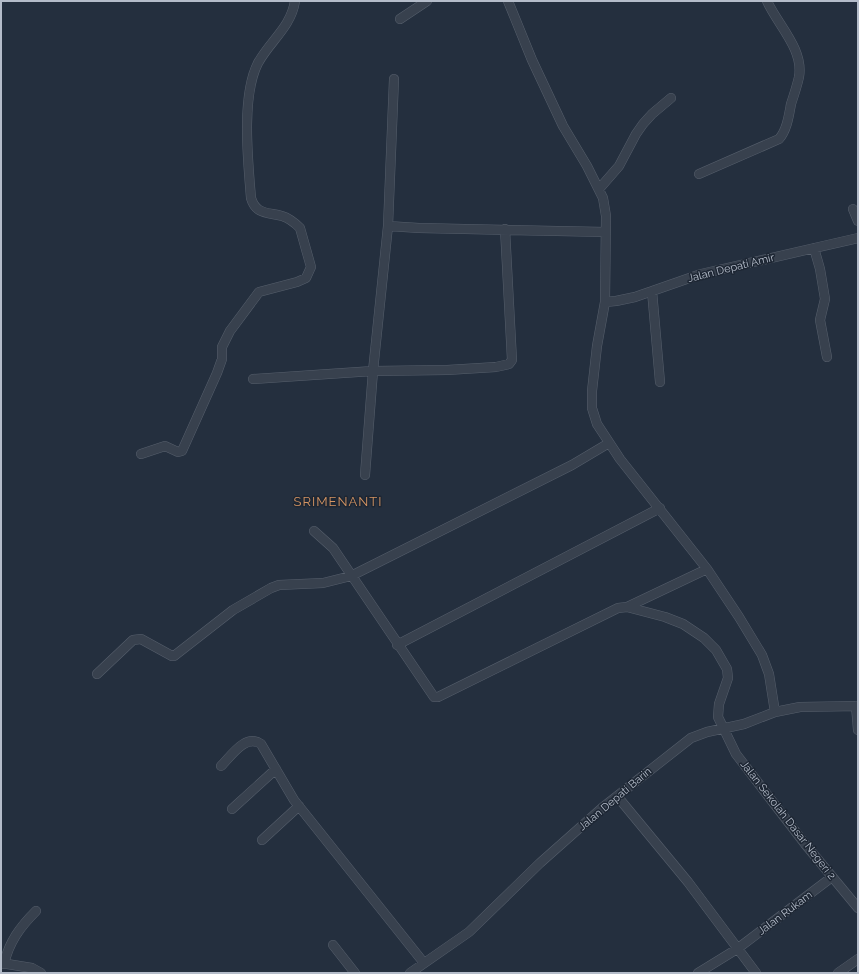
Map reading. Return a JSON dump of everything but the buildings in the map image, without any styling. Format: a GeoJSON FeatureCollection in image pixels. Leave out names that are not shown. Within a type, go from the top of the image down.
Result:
{"type":"FeatureCollection","features":[{"type":"Feature","properties":{"kind":"street"},"geometry":{"type":"LineString","coordinates":[[141,454],[165,446],[178,452],[182,450],[217,373],[222,359],[222,347],[230,331],[259,292],[277,288],[306,278],[311,267],[300,228],[287,218],[262,212],[253,205],[251,198],[248,154],[250,86],[257,65],[288,23],[295,1]]}},
{"type":"Feature","properties":{"kind":"street"},"geometry":{"type":"LineString","coordinates":[[400,19],[427,1]]}},
{"type":"Feature","properties":{"kind":"street"},"geometry":{"type":"LineString","coordinates":[[508,1],[532,60],[563,126],[587,166],[603,198],[606,216],[605,302],[597,346],[592,391],[592,408],[597,424],[620,459],[660,508],[706,569],[739,617],[762,655],[768,674],[775,712]]}},
{"type":"Feature","properties":{"kind":"street"},"geometry":{"type":"LineString","coordinates":[[699,174],[780,139],[785,131],[799,76],[798,57],[767,1]]}},
{"type":"Feature","properties":{"kind":"street"},"geometry":{"type":"LineString","coordinates":[[365,475],[373,371],[388,226],[394,79]]}},
{"type":"Feature","properties":{"kind":"street"},"geometry":{"type":"LineString","coordinates":[[599,189],[619,166],[643,124],[652,114],[671,98]]}},
{"type":"Feature","properties":{"kind":"street"},"geometry":{"type":"LineString","coordinates":[[853,209],[858,221]]}},
{"type":"Feature","properties":{"kind":"street"},"geometry":{"type":"LineString","coordinates":[[388,226],[606,232]]}},
{"type":"Feature","properties":{"kind":"street"},"geometry":{"type":"LineString","coordinates":[[253,379],[373,371],[447,370],[496,367],[509,364],[512,360],[505,229]]}},
{"type":"Feature","properties":{"kind":"street","name":"Jalan Depati Amir"},"geometry":{"type":"LineString","coordinates":[[605,302],[616,301],[652,291],[701,274],[858,238]]}},
{"type":"Feature","properties":{"kind":"street"},"geometry":{"type":"LineString","coordinates":[[814,248],[820,269],[825,299],[820,320],[827,357]]}},
{"type":"Feature","properties":{"kind":"street"},"geometry":{"type":"LineString","coordinates":[[652,291],[660,382]]}},
{"type":"Feature","properties":{"kind":"street"},"geometry":{"type":"LineString","coordinates":[[97,674],[133,640],[141,639],[174,656],[233,610],[271,588],[279,585],[323,582],[351,576],[572,465],[609,444]]}},
{"type":"Feature","properties":{"kind":"street"},"geometry":{"type":"LineString","coordinates":[[397,645],[660,508]]}},
{"type":"Feature","properties":{"kind":"street"},"geometry":{"type":"LineString","coordinates":[[314,531],[333,548],[432,697],[436,698],[618,608],[627,607],[706,569]]}},
{"type":"Feature","properties":{"kind":"street","name":"Jalan Sekolah Dasar Negeri 2"},"geometry":{"type":"LineString","coordinates":[[627,607],[665,617],[683,624],[704,638],[716,650],[727,669],[728,678],[719,704],[718,716],[736,754],[805,844],[858,908]]}},
{"type":"Feature","properties":{"kind":"street"},"geometry":{"type":"LineString","coordinates":[[857,706],[858,730]]}},
{"type":"Feature","properties":{"kind":"street","name":"Jalan Depati Barin"},"geometry":{"type":"LineString","coordinates":[[410,973],[469,932],[540,863],[617,796],[691,738],[706,732],[744,724],[775,712],[800,707],[857,706]]}},
{"type":"Feature","properties":{"kind":"street"},"geometry":{"type":"LineString","coordinates":[[221,766],[237,749],[244,744],[253,740],[261,744],[299,806],[424,963]]}},
{"type":"Feature","properties":{"kind":"street"},"geometry":{"type":"LineString","coordinates":[[232,809],[276,769]]}},
{"type":"Feature","properties":{"kind":"street"},"geometry":{"type":"LineString","coordinates":[[617,796],[688,882],[756,973]]}},
{"type":"Feature","properties":{"kind":"street"},"geometry":{"type":"LineString","coordinates":[[262,840],[299,806]]}},
{"type":"Feature","properties":{"kind":"street","name":"Jalan Rukam"},"geometry":{"type":"LineString","coordinates":[[698,973],[737,949],[832,877]]}},
{"type":"Feature","properties":{"kind":"street"},"geometry":{"type":"LineString","coordinates":[[36,911],[24,922],[13,938],[2,963],[32,968],[41,973]]}},
{"type":"Feature","properties":{"kind":"street"},"geometry":{"type":"LineString","coordinates":[[333,945],[355,973]]}},
{"type":"Feature","properties":{"kind":"street"},"geometry":{"type":"LineString","coordinates":[[838,973],[858,959]]}},
{"type":"Feature","properties":{"kind":"district","name":"SRIMENANTI"},"geometry":{"type":"Point","coordinates":[338,501]}}]}
